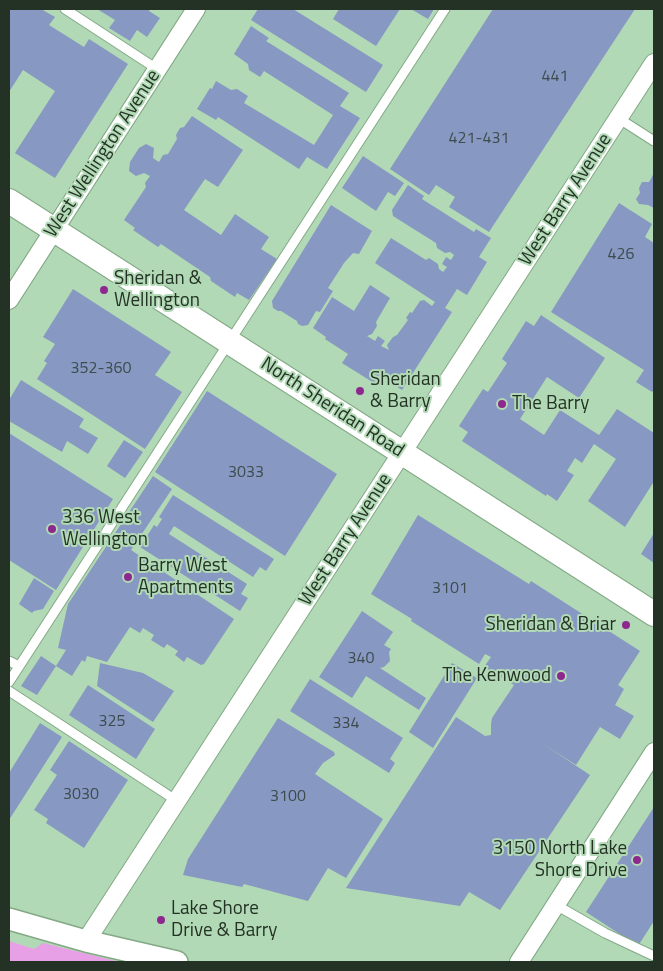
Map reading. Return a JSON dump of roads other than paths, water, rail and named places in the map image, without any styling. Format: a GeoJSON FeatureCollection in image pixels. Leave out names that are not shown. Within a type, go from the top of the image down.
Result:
{"type":"FeatureCollection","features":[{"type":"Feature","properties":{"kind":"main road","name":"North Sheridan Road"},"geometry":{"type":"LineString","coordinates":[[9,201],[654,614]]}},
{"type":"Feature","properties":{"kind":"street","name":"West Wellington Avenue"},"geometry":{"type":"LineString","coordinates":[[9,300],[196,9]]}},
{"type":"Feature","properties":{"kind":"street","name":"West Barry Avenue"},"geometry":{"type":"LineString","coordinates":[[86,941],[654,63]]}},
{"type":"Feature","properties":{"kind":"street"},"geometry":{"type":"LineString","coordinates":[[519,962],[654,752]]}},
{"type":"Feature","properties":{"kind":"street"},"geometry":{"type":"LineString","coordinates":[[9,919],[86,941],[177,962]]}},
{"type":"Feature","properties":{"kind":"lane"},"geometry":{"type":"LineString","coordinates":[[65,9],[157,69]]}},
{"type":"Feature","properties":{"kind":"lane"},"geometry":{"type":"LineString","coordinates":[[9,682],[445,9]]}},
{"type":"Feature","properties":{"kind":"lane"},"geometry":{"type":"LineString","coordinates":[[618,118],[654,141]]}},
{"type":"Feature","properties":{"kind":"lane"},"geometry":{"type":"LineString","coordinates":[[9,661],[19,666]]}},
{"type":"Feature","properties":{"kind":"lane"},"geometry":{"type":"LineString","coordinates":[[9,691],[176,801]]}},
{"type":"Feature","properties":{"kind":"lane"},"geometry":{"type":"LineString","coordinates":[[556,905],[622,942],[654,956]]}},
{"type":"Feature","properties":{"kind":"place","name":"Sheridan & Wellington"},"geometry":{"type":"Point","coordinates":[104,290]}},
{"type":"Feature","properties":{"kind":"place","name":"Sheridan & Barry"},"geometry":{"type":"Point","coordinates":[360,391]}},
{"type":"Feature","properties":{"kind":"place","name":"The Barry"},"geometry":{"type":"Point","coordinates":[502,404]}},
{"type":"Feature","properties":{"kind":"place","name":"336 West Wellington"},"geometry":{"type":"Point","coordinates":[52,529]}},
{"type":"Feature","properties":{"kind":"place","name":"Barry West Apartments"},"geometry":{"type":"Point","coordinates":[128,577]}},
{"type":"Feature","properties":{"kind":"place","name":"Sheridan & Briar"},"geometry":{"type":"Point","coordinates":[626,625]}},
{"type":"Feature","properties":{"kind":"place","name":"The Kenwood"},"geometry":{"type":"Point","coordinates":[561,676]}},
{"type":"Feature","properties":{"kind":"place","name":"3150 North Lake Shore Drive"},"geometry":{"type":"Point","coordinates":[637,860]}},
{"type":"Feature","properties":{"kind":"place","name":"Lake Shore Drive & Barry"},"geometry":{"type":"Point","coordinates":[161,920]}}]}
